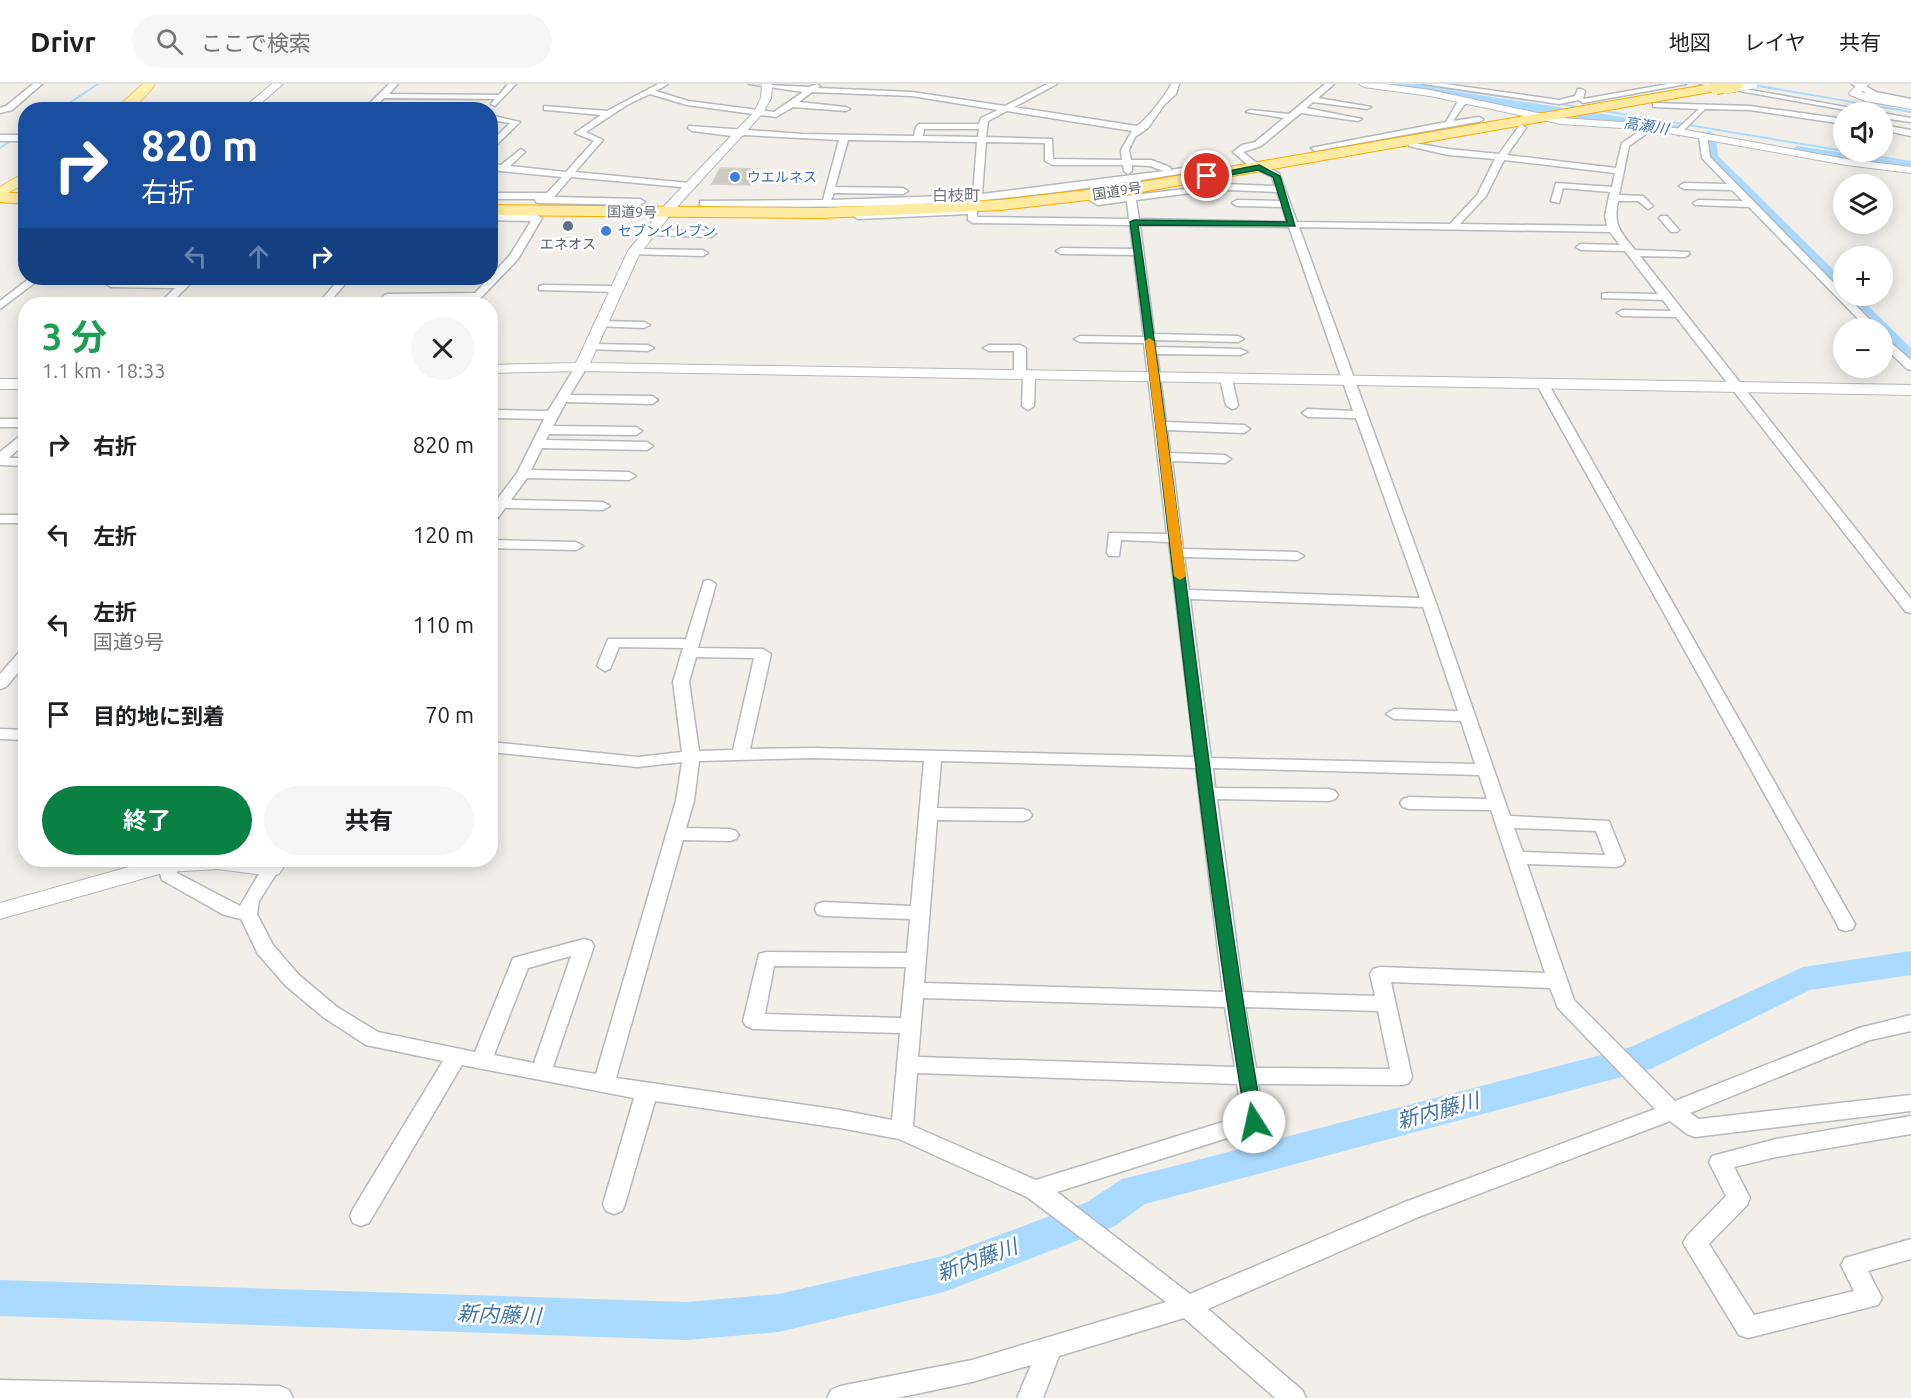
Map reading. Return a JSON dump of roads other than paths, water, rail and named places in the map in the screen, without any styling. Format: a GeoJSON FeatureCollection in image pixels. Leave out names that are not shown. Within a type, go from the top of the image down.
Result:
{"type":"FeatureCollection","features":[{"type":"Feature","properties":{"kind":"highway","name":"国道9号"},"geometry":{"type":"LineString","coordinates":[[1590,98],[1618,106],[1720,86]]}},
{"type":"Feature","properties":{"kind":"highway","name":"国道9号"},"geometry":{"type":"LineString","coordinates":[[498,200],[777,215],[1001,205],[1113,192],[1228,174],[1322,148],[1537,117],[1590,98],[1696,88]]}},
{"type":"Feature","properties":{"kind":"highway","name":"国道9号"},"geometry":{"type":"LineString","coordinates":[[498,214],[602,213],[1001,199],[1170,173],[1253,168],[1348,152],[1453,129]]}},
{"type":"Feature","properties":{"kind":"highway"},"geometry":{"type":"LineString","coordinates":[[1,193],[18,192]]}},
{"type":"Feature","properties":{"kind":"highway"},"geometry":{"type":"LineString","coordinates":[[1,193],[18,197]]}},
{"type":"Feature","properties":{"kind":"main road"},"geometry":{"type":"LineString","coordinates":[[131,102],[143,93],[149,84]]}},
{"type":"Feature","properties":{"kind":"main road"},"geometry":{"type":"LineString","coordinates":[[1,193],[18,181]]}},
{"type":"Feature","properties":{"kind":"street"},"geometry":{"type":"LineString","coordinates":[[0,111],[38,84]]}},
{"type":"Feature","properties":{"kind":"street"},"geometry":{"type":"LineString","coordinates":[[256,102],[278,84]]}},
{"type":"Feature","properties":{"kind":"street"},"geometry":{"type":"LineString","coordinates":[[375,102],[394,84]]}},
{"type":"Feature","properties":{"kind":"street"},"geometry":{"type":"LineString","coordinates":[[498,199],[550,196],[599,140],[579,133],[608,113],[664,84]]}},
{"type":"Feature","properties":{"kind":"street"},"geometry":{"type":"LineString","coordinates":[[753,84],[811,90],[892,93],[1008,108],[1138,129]]}},
{"type":"Feature","properties":{"kind":"street"},"geometry":{"type":"LineString","coordinates":[[649,91],[687,103],[776,115],[819,84]]}},
{"type":"Feature","properties":{"kind":"street"},"geometry":{"type":"LineString","coordinates":[[892,93],[909,84]]}},
{"type":"Feature","properties":{"kind":"street"},"geometry":{"type":"LineString","coordinates":[[977,194],[984,120],[1052,84]]}},
{"type":"Feature","properties":{"kind":"street"},"geometry":{"type":"LineString","coordinates":[[1132,178],[1129,176],[1125,150],[1131,136],[1145,126],[1161,103],[1173,92],[1175,84]]}},
{"type":"Feature","properties":{"kind":"street"},"geometry":{"type":"LineString","coordinates":[[1330,84],[1258,144],[1245,147],[1237,152],[1253,168],[1276,176],[1429,603],[1565,1003],[1653,1095],[1695,1128],[1911,1103]]}},
{"type":"Feature","properties":{"kind":"street"},"geometry":{"type":"LineString","coordinates":[[1364,84],[1467,101],[1537,117],[1585,124],[1652,127],[1846,162],[1911,170]]}},
{"type":"Feature","properties":{"kind":"street"},"geometry":{"type":"LineString","coordinates":[[1428,84],[1559,102],[1682,84]]}},
{"type":"Feature","properties":{"kind":"street"},"geometry":{"type":"LineString","coordinates":[[1618,106],[1631,105],[1696,88],[1753,84]]}},
{"type":"Feature","properties":{"kind":"street"},"geometry":{"type":"LineString","coordinates":[[498,508],[523,474],[552,415],[581,367],[634,252],[689,186],[759,112],[766,98],[767,85]]}},
{"type":"Feature","properties":{"kind":"street"},"geometry":{"type":"LineString","coordinates":[[1911,101],[1874,94],[1860,85],[1854,93],[1858,96],[1911,106]]}},
{"type":"Feature","properties":{"kind":"street"},"geometry":{"type":"LineString","coordinates":[[1720,86],[1833,106]]}},
{"type":"Feature","properties":{"kind":"street"},"geometry":{"type":"LineString","coordinates":[[469,89],[510,87]]}},
{"type":"Feature","properties":{"kind":"street"},"geometry":{"type":"LineString","coordinates":[[497,102],[510,87]]}},
{"type":"Feature","properties":{"kind":"street"},"geometry":{"type":"LineString","coordinates":[[1696,88],[1706,107]]}},
{"type":"Feature","properties":{"kind":"street"},"geometry":{"type":"LineString","coordinates":[[381,96],[501,97]]}},
{"type":"Feature","properties":{"kind":"street"},"geometry":{"type":"LineString","coordinates":[[0,99],[15,102]]}},
{"type":"Feature","properties":{"kind":"street"},"geometry":{"type":"LineString","coordinates":[[1313,100],[1367,107]]}},
{"type":"Feature","properties":{"kind":"street"},"geometry":{"type":"LineString","coordinates":[[1453,129],[1461,103],[1467,101]]}},
{"type":"Feature","properties":{"kind":"street"},"geometry":{"type":"LineString","coordinates":[[792,104],[846,109]]}},
{"type":"Feature","properties":{"kind":"street"},"geometry":{"type":"LineString","coordinates":[[1656,105],[1792,113],[1833,120]]}},
{"type":"Feature","properties":{"kind":"street"},"geometry":{"type":"LineString","coordinates":[[1679,132],[1706,107]]}},
{"type":"Feature","properties":{"kind":"street"},"geometry":{"type":"LineString","coordinates":[[546,108],[608,113]]}},
{"type":"Feature","properties":{"kind":"street"},"geometry":{"type":"LineString","coordinates":[[1300,111],[1358,119]]}},
{"type":"Feature","properties":{"kind":"street"},"geometry":{"type":"LineString","coordinates":[[1250,112],[1292,117]]}},
{"type":"Feature","properties":{"kind":"street"},"geometry":{"type":"LineString","coordinates":[[1453,226],[1481,196],[1501,157],[1537,117]]}},
{"type":"Feature","properties":{"kind":"street"},"geometry":{"type":"LineString","coordinates":[[1893,117],[1911,120]]}},
{"type":"Feature","properties":{"kind":"street"},"geometry":{"type":"LineString","coordinates":[[498,119],[516,122],[498,141]]}},
{"type":"Feature","properties":{"kind":"street"},"geometry":{"type":"LineString","coordinates":[[1322,148],[1479,119]]}},
{"type":"Feature","properties":{"kind":"street"},"geometry":{"type":"LineString","coordinates":[[918,139],[922,126],[983,127]]}},
{"type":"Feature","properties":{"kind":"street"},"geometry":{"type":"LineString","coordinates":[[1652,127],[1625,145],[1610,216],[1613,229],[1911,609]]}},
{"type":"Feature","properties":{"kind":"street"},"geometry":{"type":"LineString","coordinates":[[692,128],[842,142],[981,143]]}},
{"type":"Feature","properties":{"kind":"street"},"geometry":{"type":"LineString","coordinates":[[1430,128],[1500,128]]}},
{"type":"Feature","properties":{"kind":"street"},"geometry":{"type":"LineString","coordinates":[[1289,166],[1412,144],[1453,129]]}},
{"type":"Feature","properties":{"kind":"street"},"geometry":{"type":"LineString","coordinates":[[1893,130],[1911,133]]}},
{"type":"Feature","properties":{"kind":"street"},"geometry":{"type":"LineString","coordinates":[[1703,136],[1706,158],[1863,318]]}},
{"type":"Feature","properties":{"kind":"street"},"geometry":{"type":"LineString","coordinates":[[0,138],[18,138]]}},
{"type":"Feature","properties":{"kind":"street"},"geometry":{"type":"LineString","coordinates":[[842,142],[918,139],[1049,149],[1049,161],[1053,162],[1151,163],[1170,173]]}},
{"type":"Feature","properties":{"kind":"street"},"geometry":{"type":"LineString","coordinates":[[826,203],[842,142]]}},
{"type":"Feature","properties":{"kind":"street"},"geometry":{"type":"LineString","coordinates":[[1412,144],[1448,152],[1620,171]]}},
{"type":"Feature","properties":{"kind":"street"},"geometry":{"type":"LineString","coordinates":[[498,168],[521,152]]}},
{"type":"Feature","properties":{"kind":"street"},"geometry":{"type":"LineString","coordinates":[[1348,152],[1364,152]]}},
{"type":"Feature","properties":{"kind":"street"},"geometry":{"type":"LineString","coordinates":[[1156,175],[1204,167]]}},
{"type":"Feature","properties":{"kind":"street"},"geometry":{"type":"LineString","coordinates":[[498,169],[689,186]]}},
{"type":"Feature","properties":{"kind":"street"},"geometry":{"type":"LineString","coordinates":[[703,203],[918,202],[977,194],[1080,188],[1170,173]]}},
{"type":"Feature","properties":{"kind":"street"},"geometry":{"type":"LineString","coordinates":[[704,216],[877,216],[972,211],[1092,198],[1228,174]]}},
{"type":"Feature","properties":{"kind":"street"},"geometry":{"type":"LineString","coordinates":[[1556,201],[1559,185],[1640,198],[1648,206]]}},
{"type":"Feature","properties":{"kind":"street"},"geometry":{"type":"LineString","coordinates":[[1092,198],[1098,202],[1196,190],[1197,186]]}},
{"type":"Feature","properties":{"kind":"street"},"geometry":{"type":"LineString","coordinates":[[1733,187],[1687,190],[1743,196]]}},
{"type":"Feature","properties":{"kind":"street"},"geometry":{"type":"LineString","coordinates":[[1226,188],[1280,189]]}},
{"type":"Feature","properties":{"kind":"street"},"geometry":{"type":"LineString","coordinates":[[829,190],[977,194]]}},
{"type":"Feature","properties":{"kind":"street"},"geometry":{"type":"LineString","coordinates":[[1043,1195],[1254,1122],[1234,1000],[1156,377],[1132,202],[1129,197]]}},
{"type":"Feature","properties":{"kind":"street"},"geometry":{"type":"LineString","coordinates":[[560,203],[640,202]]}},
{"type":"Feature","properties":{"kind":"street"},"geometry":{"type":"LineString","coordinates":[[731,207],[747,203]]}},
{"type":"Feature","properties":{"kind":"street"},"geometry":{"type":"LineString","coordinates":[[1237,203],[1285,204]]}},
{"type":"Feature","properties":{"kind":"street"},"geometry":{"type":"LineString","coordinates":[[1698,203],[1751,204]]}},
{"type":"Feature","properties":{"kind":"street"},"geometry":{"type":"LineString","coordinates":[[972,211],[973,220],[1136,237]]}},
{"type":"Feature","properties":{"kind":"street"},"geometry":{"type":"LineString","coordinates":[[602,213],[633,215]]}},
{"type":"Feature","properties":{"kind":"street"},"geometry":{"type":"LineString","coordinates":[[498,215],[537,218],[514,257],[498,274]]}},
{"type":"Feature","properties":{"kind":"street"},"geometry":{"type":"LineString","coordinates":[[1664,218],[1674,230]]}},
{"type":"Feature","properties":{"kind":"street"},"geometry":{"type":"LineString","coordinates":[[1067,236],[1136,237],[1292,225],[1560,224],[1613,229]]}},
{"type":"Feature","properties":{"kind":"street"},"geometry":{"type":"LineString","coordinates":[[650,233],[711,234]]}},
{"type":"Feature","properties":{"kind":"street"},"geometry":{"type":"LineString","coordinates":[[1061,251],[1136,237]]}},
{"type":"Feature","properties":{"kind":"street"},"geometry":{"type":"LineString","coordinates":[[1581,247],[1685,254]]}},
{"type":"Feature","properties":{"kind":"street"},"geometry":{"type":"LineString","coordinates":[[634,252],[703,253]]}},
{"type":"Feature","properties":{"kind":"street"},"geometry":{"type":"LineString","coordinates":[[0,306],[27,285]]}},
{"type":"Feature","properties":{"kind":"street"},"geometry":{"type":"LineString","coordinates":[[171,297],[184,285]]}},
{"type":"Feature","properties":{"kind":"street"},"geometry":{"type":"LineString","coordinates":[[329,297],[339,285]]}},
{"type":"Feature","properties":{"kind":"street"},"geometry":{"type":"LineString","coordinates":[[477,297],[488,285]]}},
{"type":"Feature","properties":{"kind":"street"},"geometry":{"type":"LineString","coordinates":[[543,288],[617,289]]}},
{"type":"Feature","properties":{"kind":"street"},"geometry":{"type":"LineString","coordinates":[[1606,296],[1668,297]]}},
{"type":"Feature","properties":{"kind":"street"},"geometry":{"type":"LineString","coordinates":[[1622,313],[1681,314]]}},
{"type":"Feature","properties":{"kind":"street"},"geometry":{"type":"LineString","coordinates":[[600,324],[644,325]]}},
{"type":"Feature","properties":{"kind":"street"},"geometry":{"type":"LineString","coordinates":[[1080,339],[1240,352]]}},
{"type":"Feature","properties":{"kind":"street"},"geometry":{"type":"LineString","coordinates":[[1150,343],[1238,339]]}},
{"type":"Feature","properties":{"kind":"street"},"geometry":{"type":"LineString","coordinates":[[590,347],[648,348]]}},
{"type":"Feature","properties":{"kind":"street"},"geometry":{"type":"LineString","coordinates":[[989,348],[1020,348],[1028,406]]}},
{"type":"Feature","properties":{"kind":"street"},"geometry":{"type":"LineString","coordinates":[[1893,349],[1911,367]]}},
{"type":"Feature","properties":{"kind":"street"},"geometry":{"type":"LineString","coordinates":[[498,369],[581,367],[1740,389],[1911,390]]}},
{"type":"Feature","properties":{"kind":"street"},"geometry":{"type":"LineString","coordinates":[[1226,379],[1232,405]]}},
{"type":"Feature","properties":{"kind":"street"},"geometry":{"type":"LineString","coordinates":[[0,384],[18,384]]}},
{"type":"Feature","properties":{"kind":"street"},"geometry":{"type":"LineString","coordinates":[[1543,385],[1846,924]]}},
{"type":"Feature","properties":{"kind":"street"},"geometry":{"type":"LineString","coordinates":[[562,398],[652,400]]}},
{"type":"Feature","properties":{"kind":"street"},"geometry":{"type":"LineString","coordinates":[[1308,413],[1360,415]]}},
{"type":"Feature","properties":{"kind":"street"},"geometry":{"type":"LineString","coordinates":[[498,414],[552,415]]}},
{"type":"Feature","properties":{"kind":"street"},"geometry":{"type":"LineString","coordinates":[[0,423],[18,423]]}},
{"type":"Feature","properties":{"kind":"street"},"geometry":{"type":"LineString","coordinates":[[1162,426],[1244,429]]}},
{"type":"Feature","properties":{"kind":"street"},"geometry":{"type":"LineString","coordinates":[[544,430],[636,431]]}},
{"type":"Feature","properties":{"kind":"street"},"geometry":{"type":"LineString","coordinates":[[0,460],[18,444]]}},
{"type":"Feature","properties":{"kind":"street"},"geometry":{"type":"LineString","coordinates":[[537,444],[646,446]]}},
{"type":"Feature","properties":{"kind":"street"},"geometry":{"type":"LineString","coordinates":[[1166,457],[1225,459]]}},
{"type":"Feature","properties":{"kind":"street"},"geometry":{"type":"LineString","coordinates":[[0,460],[18,461]]}},
{"type":"Feature","properties":{"kind":"street"},"geometry":{"type":"LineString","coordinates":[[523,474],[629,476]]}},
{"type":"Feature","properties":{"kind":"street"},"geometry":{"type":"LineString","coordinates":[[501,504],[603,506]]}},
{"type":"Feature","properties":{"kind":"street"},"geometry":{"type":"LineString","coordinates":[[0,519],[18,519]]}},
{"type":"Feature","properties":{"kind":"street"},"geometry":{"type":"LineString","coordinates":[[1114,553],[1114,536],[1176,538]]}},
{"type":"Feature","properties":{"kind":"street"},"geometry":{"type":"LineString","coordinates":[[498,544],[576,546]]}},
{"type":"Feature","properties":{"kind":"street"},"geometry":{"type":"LineString","coordinates":[[1178,553],[1297,556]]}},
{"type":"Feature","properties":{"kind":"street"},"geometry":{"type":"LineString","coordinates":[[604,1083],[685,801],[691,756],[681,682],[709,584]]}},
{"type":"Feature","properties":{"kind":"street"},"geometry":{"type":"LineString","coordinates":[[1183,594],[1429,603]]}},
{"type":"Feature","properties":{"kind":"street"},"geometry":{"type":"LineString","coordinates":[[605,666],[613,642],[763,654],[740,755]]}},
{"type":"Feature","properties":{"kind":"street"},"geometry":{"type":"LineString","coordinates":[[0,684],[18,663]]}},
{"type":"Feature","properties":{"kind":"street"},"geometry":{"type":"LineString","coordinates":[[1394,714],[1468,716]]}},
{"type":"Feature","properties":{"kind":"street"},"geometry":{"type":"LineString","coordinates":[[0,734],[18,735]]}},
{"type":"Feature","properties":{"kind":"street"},"geometry":{"type":"LineString","coordinates":[[498,748],[638,762],[691,756],[814,753],[1487,770]]}},
{"type":"Feature","properties":{"kind":"street"},"geometry":{"type":"LineString","coordinates":[[902,1131],[933,757]]}},
{"type":"Feature","properties":{"kind":"street"},"geometry":{"type":"LineString","coordinates":[[1209,793],[1329,795]]}},
{"type":"Feature","properties":{"kind":"street"},"geometry":{"type":"LineString","coordinates":[[1409,803],[1603,825],[1616,861],[1516,858]]}},
{"type":"Feature","properties":{"kind":"street"},"geometry":{"type":"LineString","coordinates":[[928,814],[1023,815]]}},
{"type":"Feature","properties":{"kind":"street"},"geometry":{"type":"LineString","coordinates":[[676,834],[730,835]]}},
{"type":"Feature","properties":{"kind":"street"},"geometry":{"type":"LineString","coordinates":[[0,911],[151,867]]}},
{"type":"Feature","properties":{"kind":"street"},"geometry":{"type":"LineString","coordinates":[[168,867],[168,876],[231,910],[248,914]]}},
{"type":"Feature","properties":{"kind":"street"},"geometry":{"type":"LineString","coordinates":[[272,867],[250,901],[248,914],[266,949],[292,980],[330,1012],[373,1039],[541,1073],[840,1119],[902,1131],[1043,1195],[1162,1284],[1293,1398]]}},
{"type":"Feature","properties":{"kind":"street"},"geometry":{"type":"LineString","coordinates":[[824,909],[919,913]]}},
{"type":"Feature","properties":{"kind":"street"},"geometry":{"type":"LineString","coordinates":[[481,1062],[520,963],[584,946],[541,1073]]}},
{"type":"Feature","properties":{"kind":"street"},"geometry":{"type":"LineString","coordinates":[[910,1026],[753,1021],[766,959],[915,960]]}},
{"type":"Feature","properties":{"kind":"street"},"geometry":{"type":"LineString","coordinates":[[907,1065],[1246,1076],[1402,1077],[1380,974],[1557,981]]}},
{"type":"Feature","properties":{"kind":"street"},"geometry":{"type":"LineString","coordinates":[[913,990],[1387,1004]]}},
{"type":"Feature","properties":{"kind":"street"},"geometry":{"type":"LineString","coordinates":[[840,1398],[972,1371],[1188,1306],[1413,1209],[1672,1111],[1866,1033],[1911,1023]]}},
{"type":"Feature","properties":{"kind":"street"},"geometry":{"type":"LineString","coordinates":[[361,1216],[456,1057]]}},
{"type":"Feature","properties":{"kind":"street"},"geometry":{"type":"LineString","coordinates":[[614,1204],[647,1091]]}},
{"type":"Feature","properties":{"kind":"street"},"geometry":{"type":"LineString","coordinates":[[1911,1125],[1776,1148],[1720,1162],[1739,1198],[1695,1243],[1748,1327],[1870,1298],[1853,1265],[1911,1249]]}},
{"type":"Feature","properties":{"kind":"street"},"geometry":{"type":"LineString","coordinates":[[1030,1398],[1049,1349]]}},
{"type":"Feature","properties":{"kind":"street"},"geometry":{"type":"LineString","coordinates":[[0,1392],[280,1398]]}},
{"type":"Feature","properties":{"kind":"waterway"},"geometry":{"type":"LineString","coordinates":[[71,102],[98,84]]}},
{"type":"Feature","properties":{"kind":"waterway","name":"高瀬川"},"geometry":{"type":"LineString","coordinates":[[1381,84],[1681,130]]}},
{"type":"Feature","properties":{"kind":"waterway"},"geometry":{"type":"LineString","coordinates":[[1414,84],[1536,101]]}},
{"type":"Feature","properties":{"kind":"waterway"},"geometry":{"type":"LineString","coordinates":[[1753,85],[1911,112]]}},
{"type":"Feature","properties":{"kind":"waterway"},"geometry":{"type":"LineString","coordinates":[[1554,103],[1584,108]]}},
{"type":"Feature","properties":{"kind":"waterway"},"geometry":{"type":"LineString","coordinates":[[1598,110],[1911,162]]}},
{"type":"Feature","properties":{"kind":"waterway"},"geometry":{"type":"LineString","coordinates":[[1709,135],[1711,157],[1833,280]]}},
{"type":"Feature","properties":{"kind":"waterway"},"geometry":{"type":"LineString","coordinates":[[0,148],[18,136]]}},
{"type":"Feature","properties":{"kind":"waterway","name":"高瀬川"},"geometry":{"type":"LineString","coordinates":[[1797,151],[1911,168]]}},
{"type":"Feature","properties":{"kind":"waterway"},"geometry":{"type":"LineString","coordinates":[[1858,306],[1871,318]]}},
{"type":"Feature","properties":{"kind":"waterway"},"geometry":{"type":"LineString","coordinates":[[1893,341],[1911,359]]}},
{"type":"Feature","properties":{"kind":"waterway","name":"新内藤川"},"geometry":{"type":"LineString","coordinates":[[0,1298],[686,1321],[779,1313],[944,1274],[1101,1214],[1136,1190],[1163,1185],[1640,1058],[1803,979],[1911,963]]}},
{"type":"Feature","properties":{"kind":"place","name":"ウエルネス"},"geometry":{"type":"Point","coordinates":[735,177]}},
{"type":"Feature","properties":{"kind":"place","name":"エネオス"},"geometry":{"type":"Point","coordinates":[568,226]}},
{"type":"Feature","properties":{"kind":"place","name":"セブンイレブン"},"geometry":{"type":"Point","coordinates":[606,231]}},
{"type":"Feature","properties":{"kind":"district","name":"白枝町"},"geometry":{"type":"Point","coordinates":[956,195]}}]}
